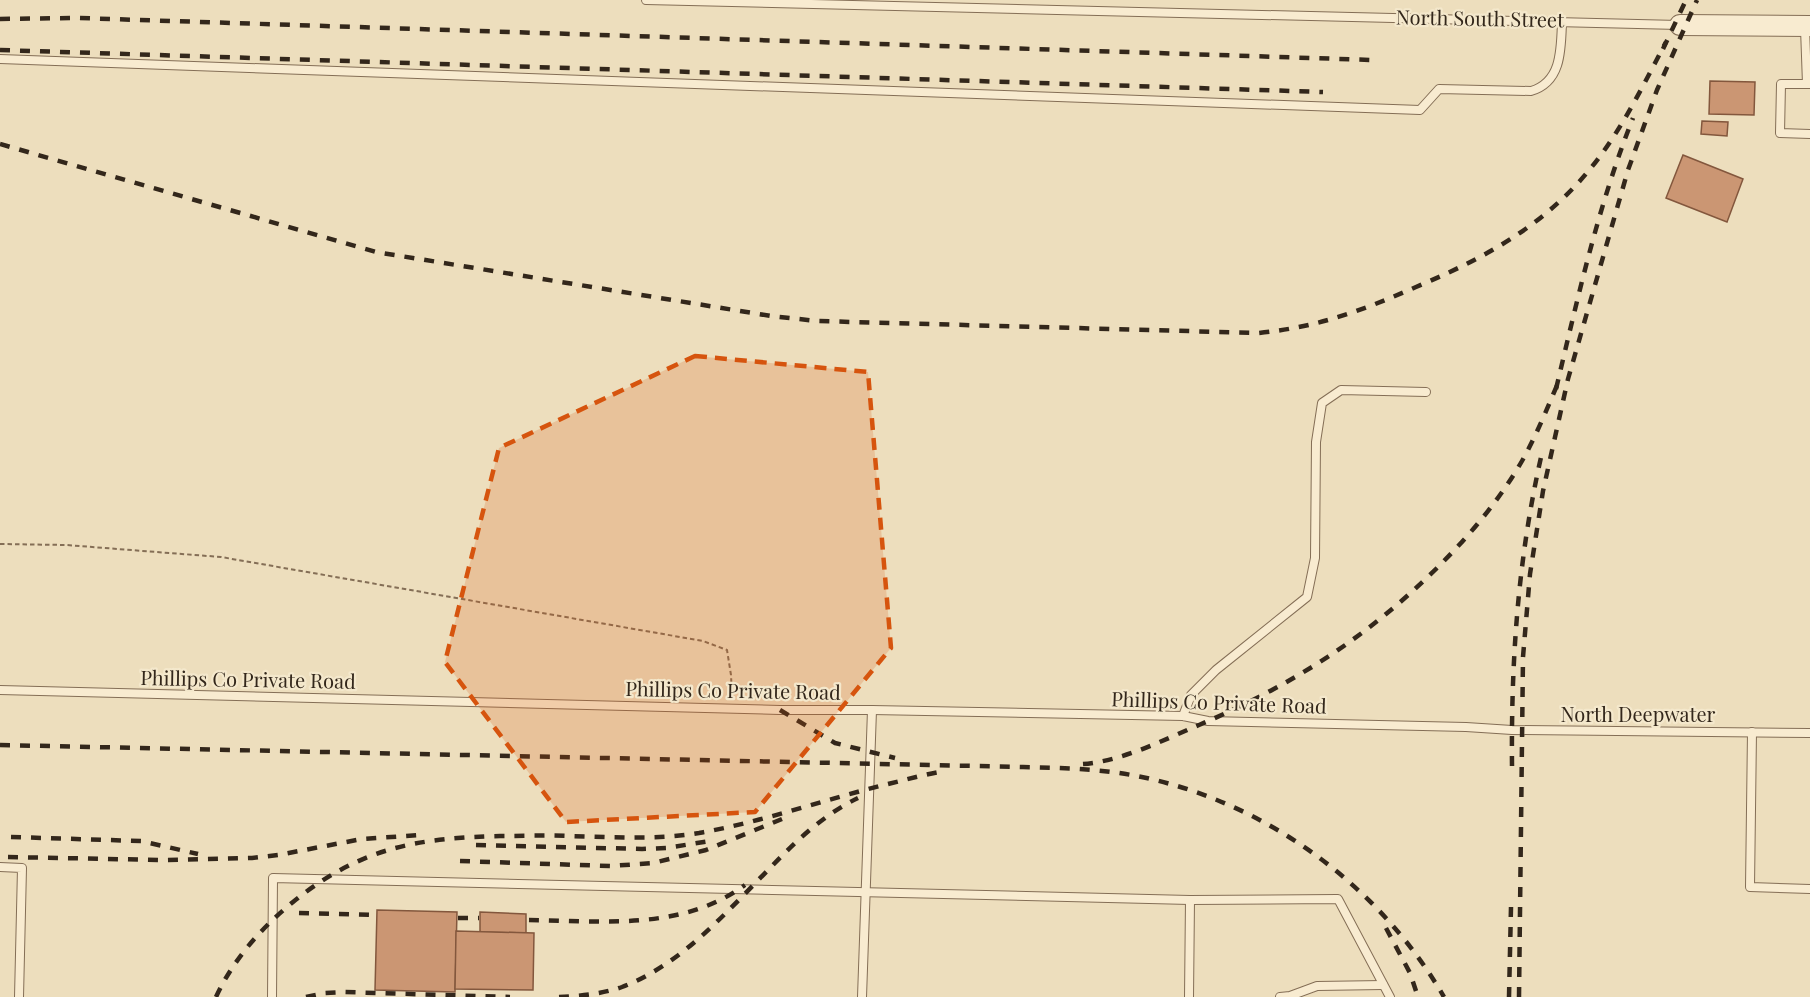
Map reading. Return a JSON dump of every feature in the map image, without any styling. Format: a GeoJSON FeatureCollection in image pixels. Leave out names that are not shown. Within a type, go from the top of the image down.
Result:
{"type":"FeatureCollection","features":[{"type":"Feature","properties":{"kind":"street","name":"North South Street"},"geometry":{"type":"LineString","coordinates":[[1680,25],[1808,26]]}},
{"type":"Feature","properties":{"kind":"lane","name":"North South Street"},"geometry":{"type":"LineString","coordinates":[[646,0],[1680,25]]}},
{"type":"Feature","properties":{"kind":"lane"},"geometry":{"type":"LineString","coordinates":[[0,59],[1420,110],[1439,89],[1531,92],[1540,88],[1550,81],[1556,69],[1560,55],[1562,21]]}},
{"type":"Feature","properties":{"kind":"lane"},"geometry":{"type":"LineString","coordinates":[[1808,26],[1808,84],[1781,84],[1780,134],[1810,134]]}},
{"type":"Feature","properties":{"kind":"lane"},"geometry":{"type":"LineString","coordinates":[[1183,716],[1191,695],[1216,670],[1307,597],[1315,558],[1316,442],[1322,403],[1341,390],[1426,392]]}},
{"type":"Feature","properties":{"kind":"lane","name":"Phillips Co Private Road"},"geometry":{"type":"LineString","coordinates":[[0,690],[732,709],[1183,716],[1208,721],[1466,727]]}},
{"type":"Feature","properties":{"kind":"lane"},"geometry":{"type":"LineString","coordinates":[[862,997],[872,710]]}},
{"type":"Feature","properties":{"kind":"lane","name":"North Deepwater"},"geometry":{"type":"LineString","coordinates":[[1466,727],[1512,730],[1810,733]]}},
{"type":"Feature","properties":{"kind":"lane"},"geometry":{"type":"LineString","coordinates":[[1752,732],[1750,887],[1810,889]]}},
{"type":"Feature","properties":{"kind":"lane"},"geometry":{"type":"LineString","coordinates":[[0,867],[22,868],[19,997]]}},
{"type":"Feature","properties":{"kind":"lane"},"geometry":{"type":"LineString","coordinates":[[272,997],[273,878],[1190,900],[1338,899],[1390,997]]}},
{"type":"Feature","properties":{"kind":"lane"},"geometry":{"type":"LineString","coordinates":[[1189,997],[1190,900]]}},
{"type":"Feature","properties":{"kind":"lane"},"geometry":{"type":"LineString","coordinates":[[1280,997],[1290,996],[1317,986],[1383,985]]}},
{"type":"Feature","properties":{"kind":"path"},"geometry":{"type":"LineString","coordinates":[[0,544],[66,545],[221,557],[703,641],[727,650],[731,675],[732,709]]}},
{"type":"Feature","properties":{"kind":"highlighted area"},"geometry":{"type":"Polygon","coordinates":[[[695,356],[868,372],[891,648],[755,812],[566,822],[445,662],[499,448],[695,356]]]}},
{"type":"Feature","properties":{"kind":"building"},"geometry":{"type":"Polygon","coordinates":[[[1710,81],[1755,82],[1754,115],[1709,114],[1710,81]]]}},
{"type":"Feature","properties":{"kind":"building"},"geometry":{"type":"Polygon","coordinates":[[[1702,121],[1728,122],[1727,136],[1701,134],[1702,121]]]}},
{"type":"Feature","properties":{"kind":"building"},"geometry":{"type":"Polygon","coordinates":[[[1683,155],[1743,179],[1727,222],[1666,198],[1683,155]]]}},
{"type":"Feature","properties":{"kind":"building"},"geometry":{"type":"Polygon","coordinates":[[[377,910],[457,912],[455,992],[375,990],[377,910]]]}},
{"type":"Feature","properties":{"kind":"building"},"geometry":{"type":"Polygon","coordinates":[[[480,912],[526,914],[526,933],[480,932],[480,912]]]}},
{"type":"Feature","properties":{"kind":"building"},"geometry":{"type":"Polygon","coordinates":[[[456,931],[534,933],[533,990],[455,989],[456,931]]]}},
{"type":"Feature","properties":{"kind":"railway"},"geometry":{"type":"LineString","coordinates":[[1663,49],[1686,0]]}},
{"type":"Feature","properties":{"kind":"railway"},"geometry":{"type":"LineString","coordinates":[[1519,997],[1523,657],[1530,574],[1543,491],[1568,379],[1628,170],[1657,90],[1697,0]]}},
{"type":"Feature","properties":{"kind":"railway"},"geometry":{"type":"LineString","coordinates":[[0,19],[79,18],[1372,60]]}},
{"type":"Feature","properties":{"kind":"railway"},"geometry":{"type":"LineString","coordinates":[[0,144],[376,252],[771,316],[817,321],[1259,333],[1301,327],[1339,317],[1377,303],[1473,261],[1524,230],[1570,192],[1591,168],[1625,118],[1666,42]]}},
{"type":"Feature","properties":{"kind":"railway"},"geometry":{"type":"LineString","coordinates":[[0,50],[1323,92]]}},
{"type":"Feature","properties":{"kind":"railway"},"geometry":{"type":"LineString","coordinates":[[1556,389],[1599,218],[1633,118]]}},
{"type":"Feature","properties":{"kind":"railway"},"geometry":{"type":"LineString","coordinates":[[1083,764],[1113,759],[1142,749],[1233,710],[1326,658],[1383,617],[1437,568],[1472,531],[1493,504],[1527,452],[1558,383]]}},
{"type":"Feature","properties":{"kind":"railway"},"geometry":{"type":"LineString","coordinates":[[1512,766],[1513,687],[1518,609],[1527,531],[1542,453]]}},
{"type":"Feature","properties":{"kind":"railway"},"geometry":{"type":"LineString","coordinates":[[780,710],[835,743],[895,758]]}},
{"type":"Feature","properties":{"kind":"railway"},"geometry":{"type":"LineString","coordinates":[[0,745],[1040,767],[1122,773],[1199,793],[1242,811],[1283,833],[1321,859],[1357,889],[1390,922],[1419,958],[1444,997]]}},
{"type":"Feature","properties":{"kind":"railway"},"geometry":{"type":"LineString","coordinates":[[216,997],[231,970],[249,945],[293,902],[342,869],[390,850],[415,844],[470,837],[650,837],[699,833],[946,771]]}},
{"type":"Feature","properties":{"kind":"railway"},"geometry":{"type":"LineString","coordinates":[[559,997],[591,994],[622,987],[665,965],[704,934],[802,837],[823,819],[858,798]]}},
{"type":"Feature","properties":{"kind":"railway"},"geometry":{"type":"LineString","coordinates":[[460,861],[611,866],[653,863],[706,850],[782,819]]}},
{"type":"Feature","properties":{"kind":"railway"},"geometry":{"type":"LineString","coordinates":[[8,857],[163,860],[252,858],[362,839],[420,835]]}},
{"type":"Feature","properties":{"kind":"railway"},"geometry":{"type":"LineString","coordinates":[[11,837],[141,841],[198,854]]}},
{"type":"Feature","properties":{"kind":"railway"},"geometry":{"type":"LineString","coordinates":[[476,845],[642,849],[666,848],[710,841]]}},
{"type":"Feature","properties":{"kind":"railway"},"geometry":{"type":"LineString","coordinates":[[529,920],[613,921],[668,917],[721,900],[745,885]]}},
{"type":"Feature","properties":{"kind":"railway"},"geometry":{"type":"LineString","coordinates":[[1509,997],[1511,907]]}},
{"type":"Feature","properties":{"kind":"railway"},"geometry":{"type":"LineString","coordinates":[[299,913],[375,915]]}},
{"type":"Feature","properties":{"kind":"railway"},"geometry":{"type":"LineString","coordinates":[[458,918],[479,918]]}},
{"type":"Feature","properties":{"kind":"railway"},"geometry":{"type":"LineString","coordinates":[[1386,928],[1410,973],[1418,997]]}},
{"type":"Feature","properties":{"kind":"railway"},"geometry":{"type":"LineString","coordinates":[[306,997],[344,992],[510,997]]}}]}
